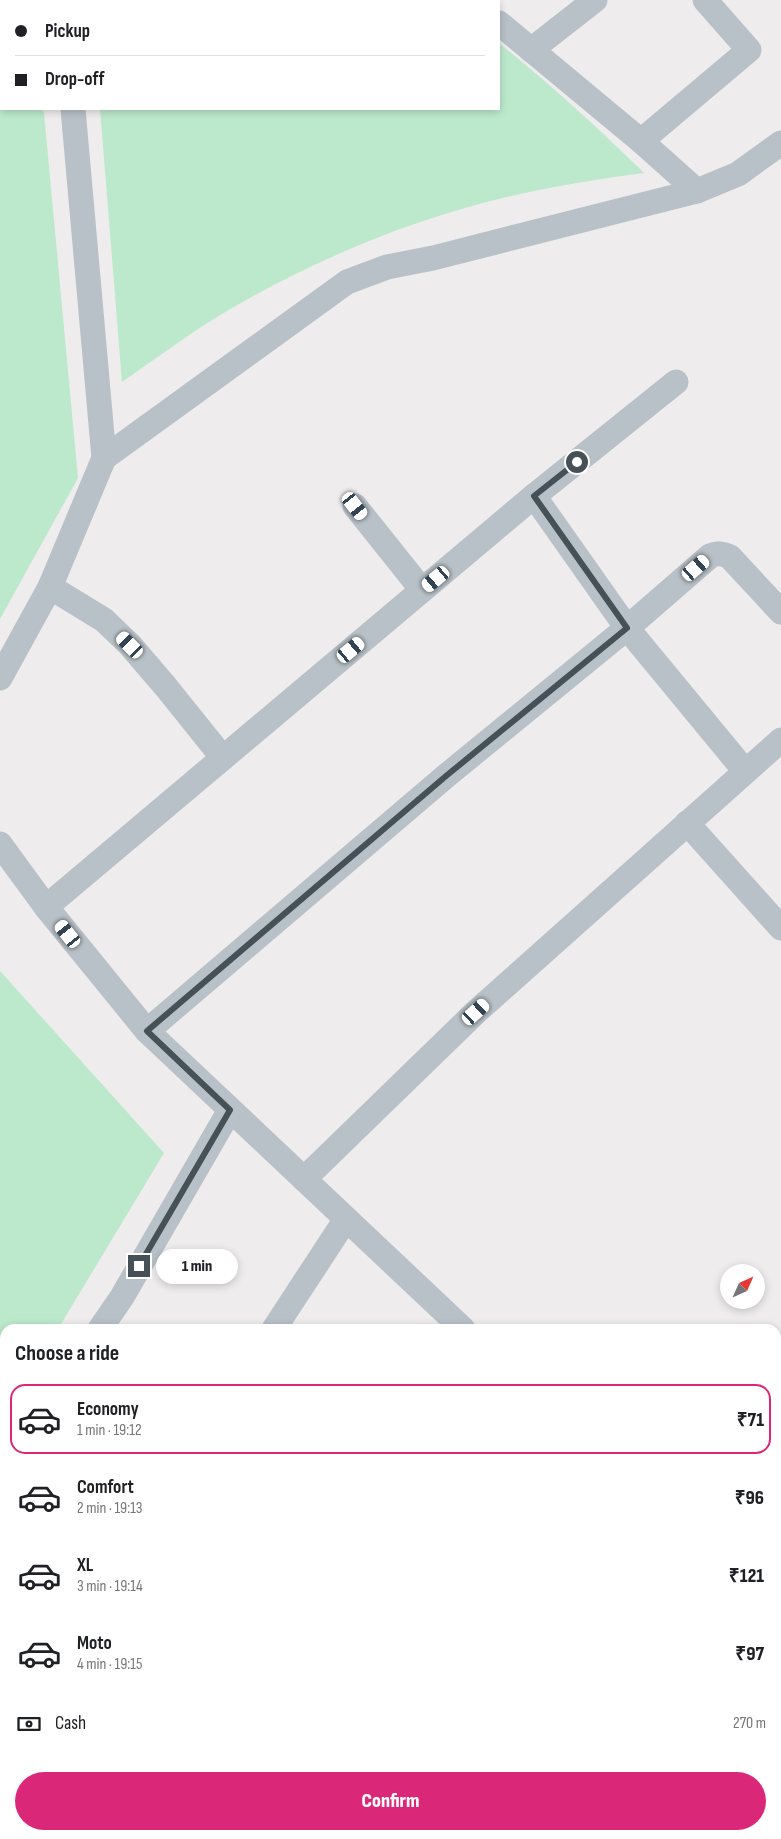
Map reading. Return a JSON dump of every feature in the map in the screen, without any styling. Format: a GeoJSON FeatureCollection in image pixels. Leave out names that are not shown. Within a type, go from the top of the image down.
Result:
{"type":"FeatureCollection","features":[{"type":"Feature","properties":{"kind":"street"},"geometry":{"type":"LineString","coordinates":[[531,50],[594,0]]}},
{"type":"Feature","properties":{"kind":"street"},"geometry":{"type":"LineString","coordinates":[[642,141],[749,50],[705,0]]}},
{"type":"Feature","properties":{"kind":"street"},"geometry":{"type":"LineString","coordinates":[[500,24],[642,141],[697,191]]}},
{"type":"Feature","properties":{"kind":"street"},"geometry":{"type":"LineString","coordinates":[[0,678],[50,587],[104,458],[73,110]]}},
{"type":"Feature","properties":{"kind":"street"},"geometry":{"type":"LineString","coordinates":[[104,458],[347,282],[387,267],[433,258],[697,191],[738,174],[781,143]]}},
{"type":"Feature","properties":{"kind":"street"},"geometry":{"type":"LineString","coordinates":[[46,906],[534,496],[676,382]]}},
{"type":"Feature","properties":{"kind":"street"},"geometry":{"type":"LineString","coordinates":[[534,496],[627,628],[745,771]]}},
{"type":"Feature","properties":{"kind":"street"},"geometry":{"type":"LineString","coordinates":[[355,506],[422,590]]}},
{"type":"Feature","properties":{"kind":"street"},"geometry":{"type":"LineString","coordinates":[[147,1031],[446,776],[627,628],[710,556],[718,553],[730,557],[781,612]]}},
{"type":"Feature","properties":{"kind":"street"},"geometry":{"type":"LineString","coordinates":[[50,587],[104,620],[130,645],[223,758]]}},
{"type":"Feature","properties":{"kind":"street"},"geometry":{"type":"LineString","coordinates":[[304,1179],[476,1012],[781,740]]}},
{"type":"Feature","properties":{"kind":"street"},"geometry":{"type":"LineString","coordinates":[[687,823],[781,928]]}},
{"type":"Feature","properties":{"kind":"street"},"geometry":{"type":"LineString","coordinates":[[0,844],[46,906],[147,1031],[458,1324]]}},
{"type":"Feature","properties":{"kind":"street"},"geometry":{"type":"LineString","coordinates":[[103,1324],[122,1297],[230,1110]]}},
{"type":"Feature","properties":{"kind":"street"},"geometry":{"type":"LineString","coordinates":[[277,1324],[346,1219]]}},
{"type":"Feature","properties":{"kind":"green space"},"geometry":{"type":"Polygon","coordinates":[[[500,44],[573,106],[644,173],[576,183],[509,196],[435,217],[375,239],[316,264],[232,308],[190,334],[122,382],[100,110],[500,110],[500,44]]]}},
{"type":"Feature","properties":{"kind":"green space"},"geometry":{"type":"Polygon","coordinates":[[[0,110],[42,110],[78,478],[0,619],[0,110]]]}},
{"type":"Feature","properties":{"kind":"green space"},"geometry":{"type":"Polygon","coordinates":[[[0,971],[164,1153],[61,1324],[0,1324],[0,971]]]}},
{"type":"Feature","properties":{"kind":"route"},"geometry":{"type":"LineString","coordinates":[[139,1266],[230,1110],[147,1031],[446,776],[627,628],[534,496],[577,462]]}}]}
